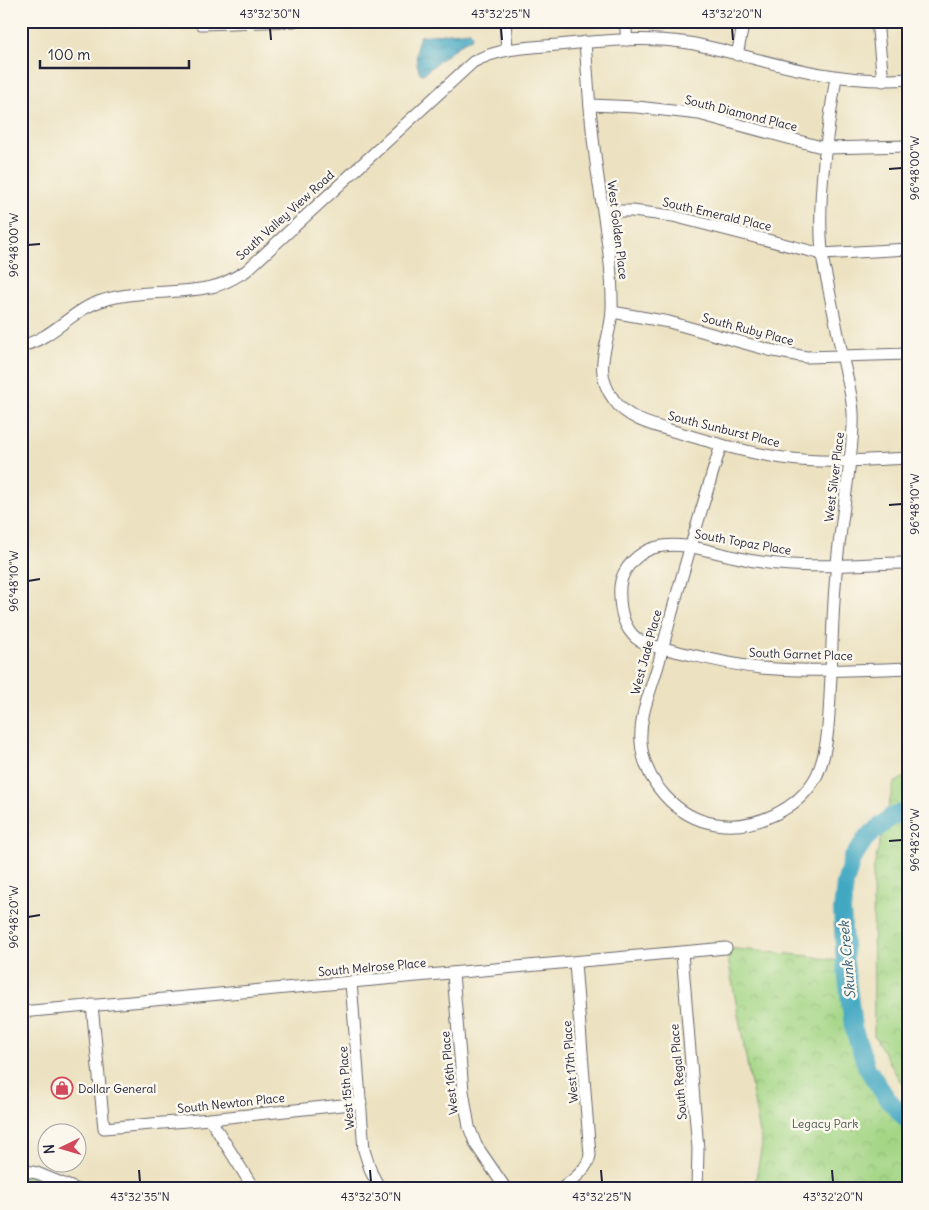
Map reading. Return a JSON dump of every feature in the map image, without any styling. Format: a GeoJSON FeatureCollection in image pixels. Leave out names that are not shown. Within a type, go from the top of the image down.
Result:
{"type":"FeatureCollection","features":[{"type":"Feature","properties":{"kind":"street"},"geometry":{"type":"LineString","coordinates":[[201,22],[294,21]]}},
{"type":"Feature","properties":{"kind":"street"},"geometry":{"type":"LineString","coordinates":[[505,21],[507,49]]}},
{"type":"Feature","properties":{"kind":"street"},"geometry":{"type":"LineString","coordinates":[[625,21],[627,40]]}},
{"type":"Feature","properties":{"kind":"street"},"geometry":{"type":"LineString","coordinates":[[737,54],[744,21]]}},
{"type":"Feature","properties":{"kind":"street"},"geometry":{"type":"LineString","coordinates":[[878,21],[883,81]]}},
{"type":"Feature","properties":{"kind":"street","name":"South Valley View Road"},"geometry":{"type":"LineString","coordinates":[[21,346],[30,344],[84,308],[101,301],[130,294],[213,287],[246,271],[473,62],[486,55],[507,49],[585,42],[668,41],[688,43],[836,77],[883,81],[908,79]]}},
{"type":"Feature","properties":{"kind":"street","name":"West Golden Place"},"geometry":{"type":"LineString","coordinates":[[585,42],[595,155],[610,259],[612,312],[602,358],[602,377],[614,400],[626,413]]}},
{"type":"Feature","properties":{"kind":"street","name":"West Silver Place"},"geometry":{"type":"LineString","coordinates":[[728,825],[774,816],[794,803],[810,786],[821,764],[825,747],[837,566],[853,444],[853,411],[822,254],[825,148],[836,77]]}},
{"type":"Feature","properties":{"kind":"street","name":"South Diamond Place"},"geometry":{"type":"LineString","coordinates":[[590,105],[637,107],[699,114],[825,148],[908,146]]}},
{"type":"Feature","properties":{"kind":"street","name":"South Emerald Place"},"geometry":{"type":"LineString","coordinates":[[604,211],[632,211],[673,216],[822,254],[908,250]]}},
{"type":"Feature","properties":{"kind":"street","name":"South Ruby Place"},"geometry":{"type":"LineString","coordinates":[[612,312],[669,322],[786,354],[806,357],[908,354]]}},
{"type":"Feature","properties":{"kind":"street","name":"South Sunburst Place"},"geometry":{"type":"LineString","coordinates":[[626,413],[650,424],[721,445],[784,458],[850,461],[908,458]]}},
{"type":"Feature","properties":{"kind":"street","name":"West Jade Place"},"geometry":{"type":"LineString","coordinates":[[721,445],[690,546],[641,730],[642,750],[654,783],[675,806],[708,822],[728,825]]}},
{"type":"Feature","properties":{"kind":"street","name":"South Topaz Place"},"geometry":{"type":"LineString","coordinates":[[620,583],[628,567],[636,557],[656,547],[690,546],[761,562],[797,565],[837,566],[908,562]]}},
{"type":"Feature","properties":{"kind":"street","name":"South Garnet Place"},"geometry":{"type":"LineString","coordinates":[[620,583],[620,608],[629,630],[642,642],[662,648],[741,665],[831,671],[908,668]]}},
{"type":"Feature","properties":{"kind":"street","name":"South Melrose Place"},"geometry":{"type":"LineString","coordinates":[[21,1012],[726,948]]}},
{"type":"Feature","properties":{"kind":"street","name":"South Regal Place"},"geometry":{"type":"LineString","coordinates":[[682,952],[698,1149],[697,1189]]}},
{"type":"Feature","properties":{"kind":"street","name":"West 17th Place"},"geometry":{"type":"LineString","coordinates":[[561,1189],[590,1160],[575,963]]}},
{"type":"Feature","properties":{"kind":"street","name":"West 16th Place"},"geometry":{"type":"LineString","coordinates":[[453,974],[463,1091],[469,1127],[476,1146],[506,1189]]}},
{"type":"Feature","properties":{"kind":"street","name":"West 15th Place"},"geometry":{"type":"LineString","coordinates":[[351,982],[364,1150],[371,1172],[380,1189]]}},
{"type":"Feature","properties":{"kind":"street","name":"South Newton Place"},"geometry":{"type":"LineString","coordinates":[[92,1005],[104,1128],[361,1103]]}},
{"type":"Feature","properties":{"kind":"street"},"geometry":{"type":"LineString","coordinates":[[210,1119],[254,1189]]}},
{"type":"Feature","properties":{"kind":"street"},"geometry":{"type":"LineString","coordinates":[[21,1170],[37,1173],[76,1189]]}},
{"type":"Feature","properties":{"kind":"green space"},"geometry":{"type":"Polygon","coordinates":[[[908,775],[908,1095],[874,1035],[873,871],[894,783],[908,775]]]}},
{"type":"Feature","properties":{"kind":"green space","name":"Legacy Park"},"geometry":{"type":"Polygon","coordinates":[[[726,948],[809,956],[845,962],[853,1027],[867,1068],[886,1097],[908,1121],[908,1189],[754,1189],[762,1145],[726,948]]]}},
{"type":"Feature","properties":{"kind":"green space"},"geometry":{"type":"Polygon","coordinates":[[[21,1173],[76,1189],[21,1189],[21,1173]]]}},
{"type":"Feature","properties":{"kind":"water"},"geometry":{"type":"Polygon","coordinates":[[[470,31],[471,39],[462,43],[423,74],[420,73],[416,54],[420,36],[470,31]]]}},
{"type":"Feature","properties":{"kind":"waterway","name":"Skunk Creek"},"geometry":{"type":"LineString","coordinates":[[908,811],[891,817],[866,838],[852,859],[845,884],[842,910],[845,962],[853,1027],[867,1068],[886,1097],[908,1121]]}},
{"type":"Feature","properties":{"kind":"place","name":"Dollar General"},"geometry":{"type":"Point","coordinates":[62,1088]}}]}
